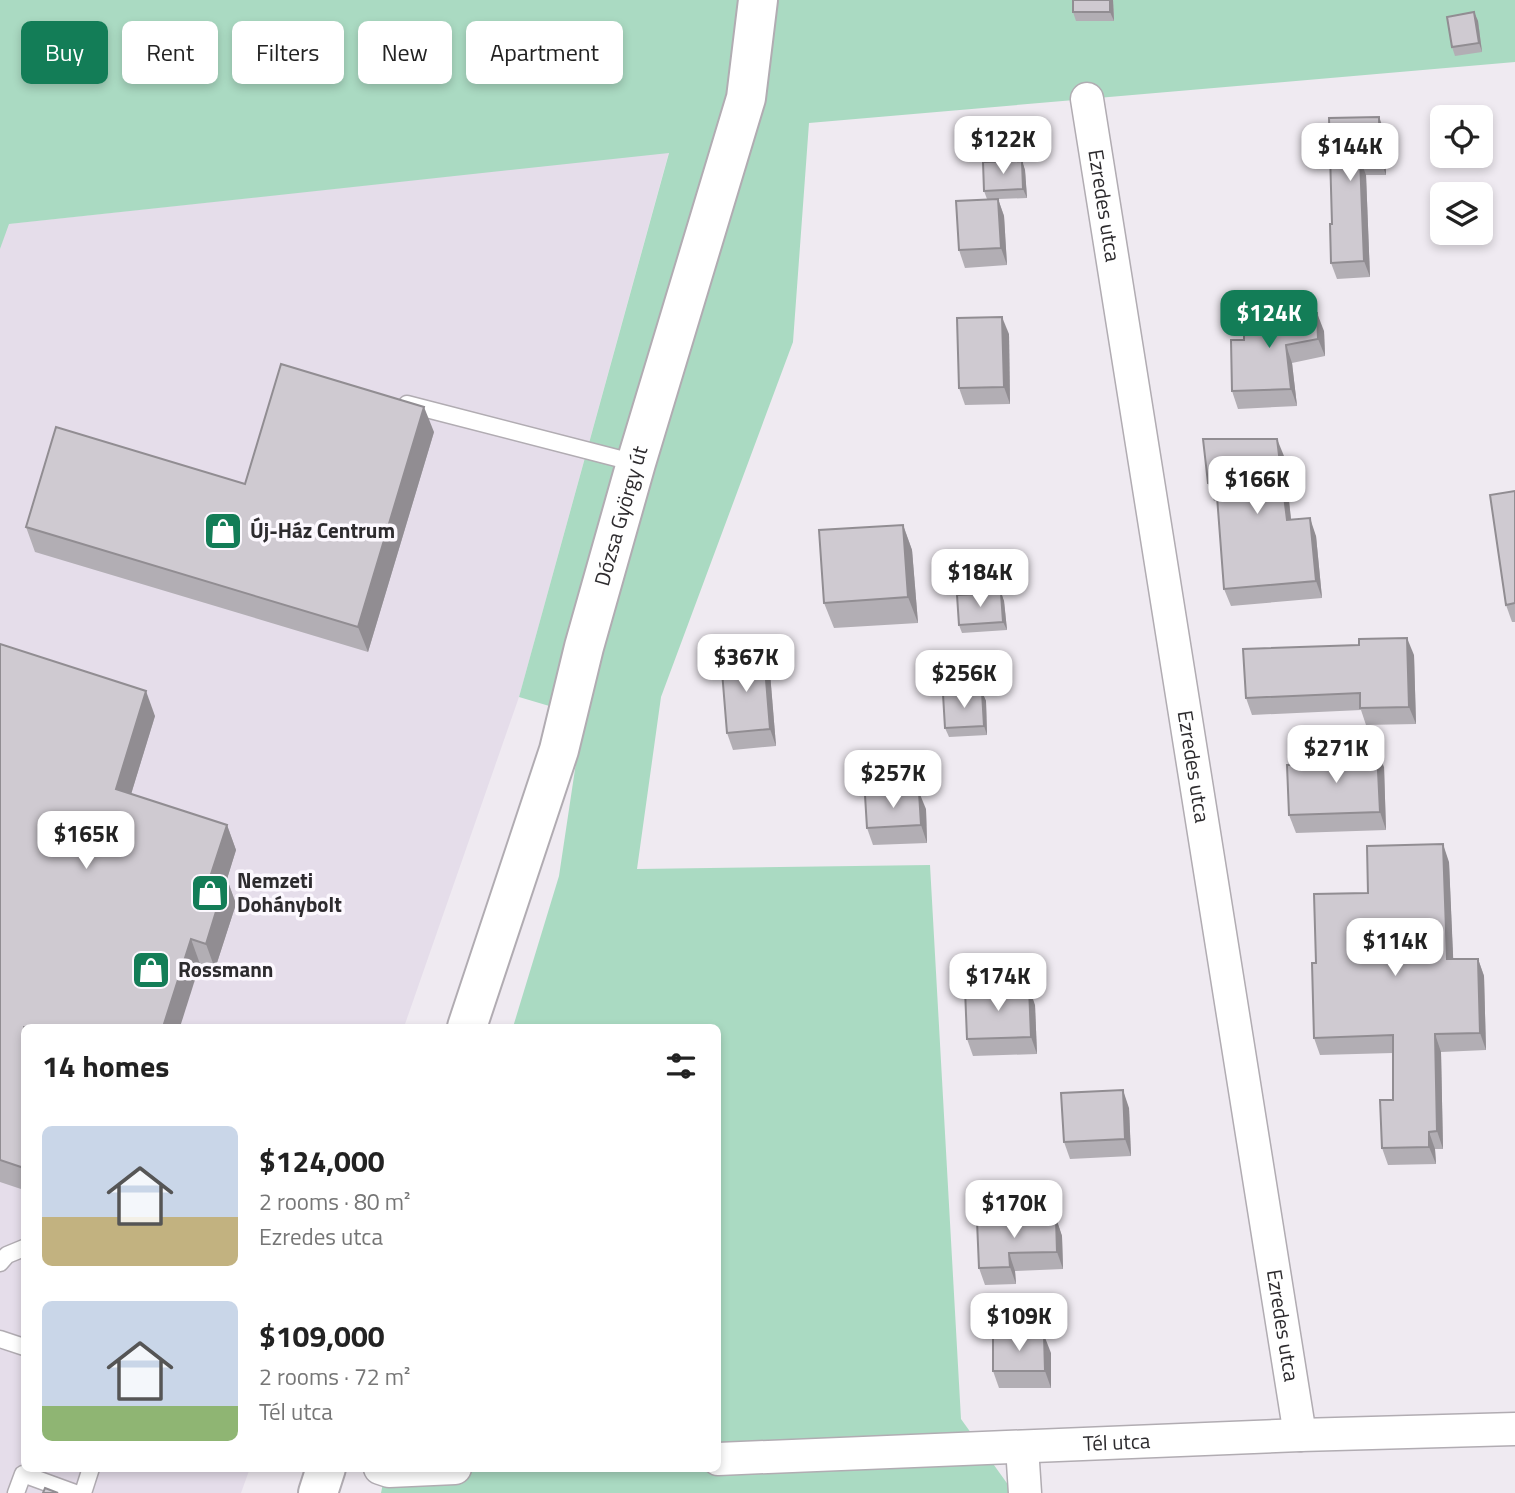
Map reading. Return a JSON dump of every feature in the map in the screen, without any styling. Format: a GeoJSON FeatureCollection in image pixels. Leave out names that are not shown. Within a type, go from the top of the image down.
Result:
{"type":"FeatureCollection","features":[{"type":"Feature","properties":{"kind":"main road","name":"Dózsa György út"},"geometry":{"type":"LineString","coordinates":[[468,1024],[559,750],[584,647],[636,463],[746,98],[758,0]]}},
{"type":"Feature","properties":{"kind":"main road"},"geometry":{"type":"LineString","coordinates":[[318,1493],[325,1472]]}},
{"type":"Feature","properties":{"kind":"street","name":"Ezredes utca"},"geometry":{"type":"LineString","coordinates":[[1087,99],[1300,1435]]}},
{"type":"Feature","properties":{"kind":"street","name":"Tél utca"},"geometry":{"type":"LineString","coordinates":[[721,1459],[1515,1429]]}},
{"type":"Feature","properties":{"kind":"street"},"geometry":{"type":"LineString","coordinates":[[1022,1447],[1025,1493]]}},
{"type":"Feature","properties":{"kind":"lane"},"geometry":{"type":"LineString","coordinates":[[393,400],[636,463]]}},
{"type":"Feature","properties":{"kind":"lane"},"geometry":{"type":"LineString","coordinates":[[0,1263],[7,1255],[21,1249]]}},
{"type":"Feature","properties":{"kind":"lane"},"geometry":{"type":"LineString","coordinates":[[0,1339],[21,1346]]}},
{"type":"Feature","properties":{"kind":"lane"},"geometry":{"type":"LineString","coordinates":[[83,1493],[90,1472]]}},
{"type":"Feature","properties":{"kind":"lane"},"geometry":{"type":"LineString","coordinates":[[16,1493],[23,1474],[75,1493]]}},
{"type":"Feature","properties":{"kind":"shaded area"},"geometry":{"type":"Polygon","coordinates":[[[669,152],[519,697],[405,1024],[21,1024],[21,1472],[249,1472],[241,1493],[0,1493],[0,249],[8,224],[669,152]]]}},
{"type":"Feature","properties":{"kind":"green space"},"geometry":{"type":"Polygon","coordinates":[[[0,0],[1515,0],[1515,62],[809,123],[793,342],[661,697],[637,869],[930,865],[961,1419],[1014,1493],[381,1493],[385,1472],[721,1472],[721,1024],[514,1024],[559,876],[583,716],[519,697],[669,153],[9,224],[0,249],[0,0]]]}},
{"type":"Feature","properties":{"kind":"building"},"geometry":{"type":"Polygon","coordinates":[[[1073,0],[1110,0],[1110,12],[1073,12],[1073,0]]]}},
{"type":"Feature","properties":{"kind":"building"},"geometry":{"type":"Polygon","coordinates":[[[1474,12],[1479,43],[1452,47],[1447,17],[1474,12]]]}},
{"type":"Feature","properties":{"kind":"building"},"geometry":{"type":"Polygon","coordinates":[[[1379,117],[1380,159],[1360,159],[1364,261],[1331,263],[1329,118],[1379,117]]]}},
{"type":"Feature","properties":{"kind":"building"},"geometry":{"type":"Polygon","coordinates":[[[1022,161],[1023,189],[984,191],[983,162],[1022,161]]]}},
{"type":"Feature","properties":{"kind":"building"},"geometry":{"type":"Polygon","coordinates":[[[998,199],[1001,248],[959,250],[956,201],[998,199]]]}},
{"type":"Feature","properties":{"kind":"building"},"geometry":{"type":"Polygon","coordinates":[[[1317,313],[1318,339],[1286,345],[1291,389],[1232,391],[1231,340],[1244,340],[1244,316],[1317,313]]]}},
{"type":"Feature","properties":{"kind":"building"},"geometry":{"type":"Polygon","coordinates":[[[1002,317],[1004,387],[959,388],[957,318],[1002,317]]]}},
{"type":"Feature","properties":{"kind":"building","name":"Új-Ház Centrum"},"geometry":{"type":"Polygon","coordinates":[[[281,364],[424,407],[358,627],[26,527],[56,427],[245,484],[281,364]]]}},
{"type":"Feature","properties":{"kind":"building"},"geometry":{"type":"Polygon","coordinates":[[[1203,439],[1277,439],[1287,520],[1310,518],[1316,581],[1224,589],[1216,483],[1208,483],[1203,439]]]}},
{"type":"Feature","properties":{"kind":"building"},"geometry":{"type":"Polygon","coordinates":[[[1515,491],[1515,603],[1506,605],[1490,495],[1515,491]]]}},
{"type":"Feature","properties":{"kind":"building"},"geometry":{"type":"Polygon","coordinates":[[[903,525],[908,597],[824,603],[819,530],[903,525]]]}},
{"type":"Feature","properties":{"kind":"building"},"geometry":{"type":"Polygon","coordinates":[[[1001,593],[1003,622],[959,625],[957,595],[1001,593]]]}},
{"type":"Feature","properties":{"kind":"building"},"geometry":{"type":"Polygon","coordinates":[[[1407,638],[1409,707],[1360,708],[1360,693],[1246,698],[1243,649],[1359,645],[1359,639],[1407,638]]]}},
{"type":"Feature","properties":{"kind":"building"},"geometry":{"type":"Polygon","coordinates":[[[0,644],[146,691],[116,789],[227,825],[211,874],[226,879],[206,944],[191,939],[164,1024],[21,1024],[21,1167],[0,1160],[0,644]]]}},
{"type":"Feature","properties":{"kind":"building"},"geometry":{"type":"Polygon","coordinates":[[[764,655],[770,729],[727,733],[721,659],[764,655]]]}},
{"type":"Feature","properties":{"kind":"building"},"geometry":{"type":"Polygon","coordinates":[[[982,692],[984,726],[945,728],[943,694],[982,692]]]}},
{"type":"Feature","properties":{"kind":"building"},"geometry":{"type":"Polygon","coordinates":[[[1377,750],[1380,812],[1289,815],[1287,765],[1329,764],[1328,752],[1377,750]]]}},
{"type":"Feature","properties":{"kind":"building"},"geometry":{"type":"Polygon","coordinates":[[[919,792],[921,825],[867,828],[865,795],[919,792]]]}},
{"type":"Feature","properties":{"kind":"building"},"geometry":{"type":"Polygon","coordinates":[[[1443,844],[1447,959],[1478,959],[1480,1033],[1435,1034],[1437,1131],[1429,1132],[1429,1147],[1382,1148],[1380,1100],[1393,1100],[1393,1035],[1314,1038],[1314,894],[1368,893],[1367,846],[1443,844]]]}},
{"type":"Feature","properties":{"kind":"building"},"geometry":{"type":"Polygon","coordinates":[[[1029,987],[1031,1037],[967,1039],[965,989],[1029,987]]]}},
{"type":"Feature","properties":{"kind":"building"},"geometry":{"type":"Polygon","coordinates":[[[1123,1090],[1125,1139],[1064,1142],[1061,1093],[1123,1090]]]}},
{"type":"Feature","properties":{"kind":"building"},"geometry":{"type":"Polygon","coordinates":[[[1056,1218],[1057,1252],[1009,1253],[1010,1267],[979,1268],[977,1221],[1056,1218]]]}},
{"type":"Feature","properties":{"kind":"building"},"geometry":{"type":"Polygon","coordinates":[[[993,1335],[1044,1335],[1045,1371],[993,1371],[993,1335]]]}},
{"type":"Feature","properties":{"kind":"building"},"geometry":{"type":"Polygon","coordinates":[[[45,1488],[58,1493],[43,1493],[45,1488]]]}},
{"type":"Feature","properties":{"kind":"place","name":"Új-Ház Centrum"},"geometry":{"type":"Point","coordinates":[223,531]}},
{"type":"Feature","properties":{"kind":"place","name":"Nemzeti Dohánybolt"},"geometry":{"type":"Point","coordinates":[210,893]}},
{"type":"Feature","properties":{"kind":"place","name":"Rossmann"},"geometry":{"type":"Point","coordinates":[151,970]}}]}
